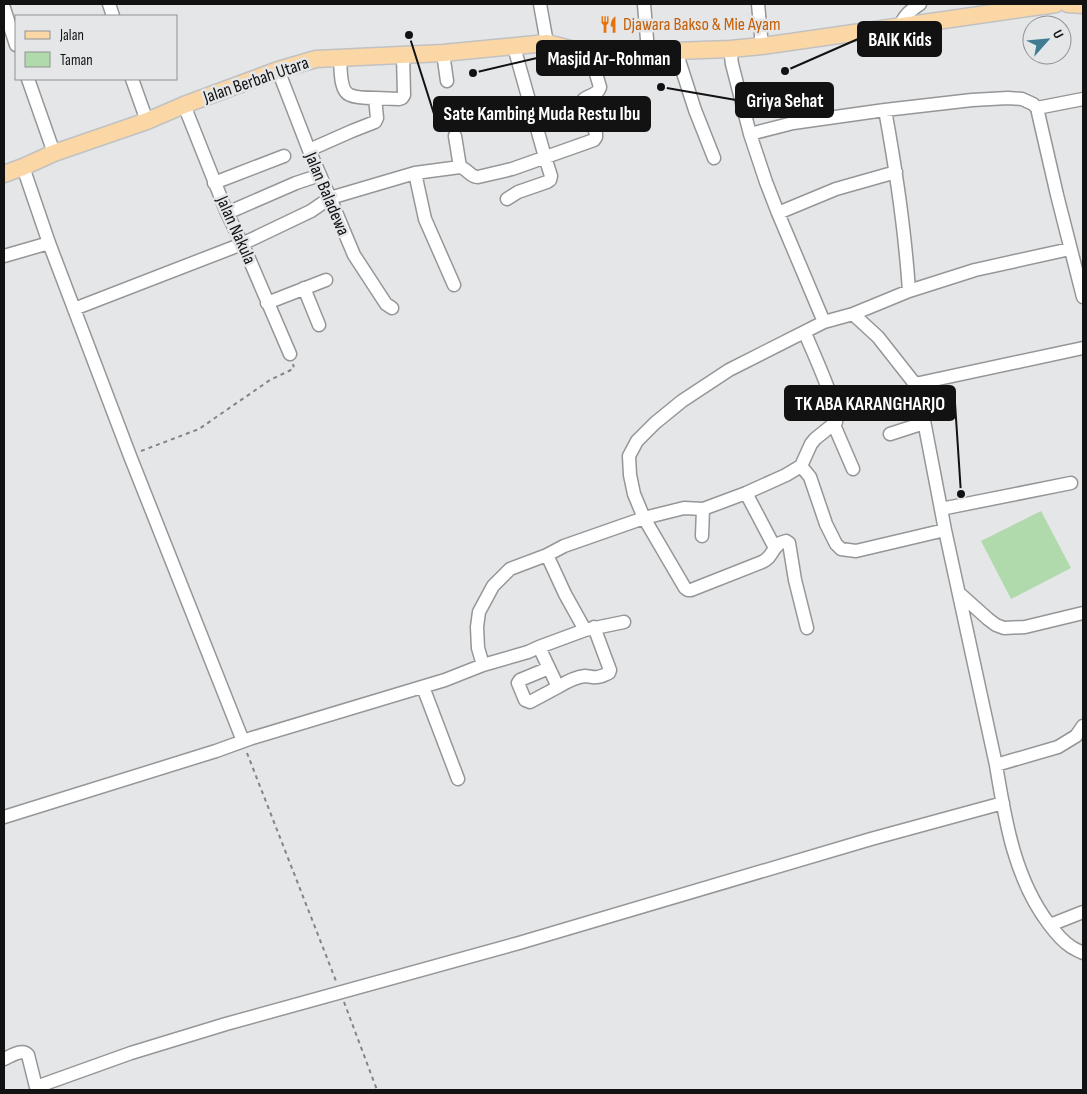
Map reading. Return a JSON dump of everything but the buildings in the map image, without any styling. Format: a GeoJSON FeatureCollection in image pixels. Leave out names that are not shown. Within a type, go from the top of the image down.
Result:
{"type":"FeatureCollection","features":[{"type":"Feature","properties":{"kind":"main road","name":"Jalan Berbah Utara"},"geometry":{"type":"LineString","coordinates":[[4,174],[54,153],[147,121],[278,70],[316,59],[443,53],[547,44],[590,54],[730,49],[1056,4]]}},
{"type":"Feature","properties":{"kind":"main road"},"geometry":{"type":"LineString","coordinates":[[1068,4],[1083,6]]}},
{"type":"Feature","properties":{"kind":"street"},"geometry":{"type":"LineString","coordinates":[[540,4],[547,44]]}},
{"type":"Feature","properties":{"kind":"street"},"geometry":{"type":"LineString","coordinates":[[644,4],[648,51]]}},
{"type":"Feature","properties":{"kind":"street"},"geometry":{"type":"LineString","coordinates":[[758,4],[762,46]]}},
{"type":"Feature","properties":{"kind":"street"},"geometry":{"type":"LineString","coordinates":[[900,26],[903,18],[920,4]]}},
{"type":"Feature","properties":{"kind":"street"},"geometry":{"type":"LineString","coordinates":[[4,8],[15,42]]}},
{"type":"Feature","properties":{"kind":"street"},"geometry":{"type":"LineString","coordinates":[[507,199],[518,192],[550,180],[552,176],[514,47]]}},
{"type":"Feature","properties":{"kind":"street"},"geometry":{"type":"LineString","coordinates":[[730,49],[750,134],[766,182],[824,322]]}},
{"type":"Feature","properties":{"kind":"street"},"geometry":{"type":"LineString","coordinates":[[676,51],[695,110],[714,158]]}},
{"type":"Feature","properties":{"kind":"street"},"geometry":{"type":"LineString","coordinates":[[443,53],[447,81]]}},
{"type":"Feature","properties":{"kind":"street"},"geometry":{"type":"LineString","coordinates":[[74,309],[242,244],[311,211],[330,198],[415,173],[460,167],[466,169],[473,176],[478,177],[512,169],[594,140],[596,137],[584,99],[596,93],[600,87],[590,54]]}},
{"type":"Feature","properties":{"kind":"street"},"geometry":{"type":"LineString","coordinates":[[340,57],[343,88],[350,96],[399,99],[403,96],[403,55]]}},
{"type":"Feature","properties":{"kind":"street","name":"Jalan Baladewa"},"geometry":{"type":"LineString","coordinates":[[278,70],[308,150],[354,255],[386,304],[392,308]]}},
{"type":"Feature","properties":{"kind":"street"},"geometry":{"type":"LineString","coordinates":[[28,80],[54,153]]}},
{"type":"Feature","properties":{"kind":"street"},"geometry":{"type":"LineString","coordinates":[[132,80],[147,121]]}},
{"type":"Feature","properties":{"kind":"street"},"geometry":{"type":"LineString","coordinates":[[308,150],[375,122],[377,118],[375,98]]}},
{"type":"Feature","properties":{"kind":"street"},"geometry":{"type":"LineString","coordinates":[[750,134],[793,123],[885,110],[972,100],[1008,98],[1028,101],[1037,108],[1076,255],[1083,297]]}},
{"type":"Feature","properties":{"kind":"street"},"geometry":{"type":"LineString","coordinates":[[1037,108],[1083,99]]}},
{"type":"Feature","properties":{"kind":"street","name":"Jalan Nakula"},"geometry":{"type":"LineString","coordinates":[[184,105],[214,183],[290,354]]}},
{"type":"Feature","properties":{"kind":"street"},"geometry":{"type":"LineString","coordinates":[[885,110],[906,241],[909,291]]}},
{"type":"Feature","properties":{"kind":"street"},"geometry":{"type":"LineString","coordinates":[[455,136],[460,167]]}},
{"type":"Feature","properties":{"kind":"street"},"geometry":{"type":"LineString","coordinates":[[214,183],[284,156]]}},
{"type":"Feature","properties":{"kind":"street"},"geometry":{"type":"LineString","coordinates":[[23,167],[49,243],[130,456],[243,741]]}},
{"type":"Feature","properties":{"kind":"street"},"geometry":{"type":"LineString","coordinates":[[778,213],[836,189],[896,172]]}},
{"type":"Feature","properties":{"kind":"street"},"geometry":{"type":"LineString","coordinates":[[415,173],[425,219],[454,285]]}},
{"type":"Feature","properties":{"kind":"street"},"geometry":{"type":"LineString","coordinates":[[227,213],[296,183],[320,175]]}},
{"type":"Feature","properties":{"kind":"street"},"geometry":{"type":"LineString","coordinates":[[4,256],[49,243]]}},
{"type":"Feature","properties":{"kind":"street"},"geometry":{"type":"LineString","coordinates":[[807,628],[789,543],[786,541],[780,543],[767,559],[762,562],[692,590],[688,590],[681,583],[644,518],[634,494],[629,456],[637,441],[654,423],[682,401],[729,370],[824,322],[853,314],[909,291],[975,270],[1076,255]]}},
{"type":"Feature","properties":{"kind":"street"},"geometry":{"type":"LineString","coordinates":[[267,302],[326,280]]}},
{"type":"Feature","properties":{"kind":"street"},"geometry":{"type":"LineString","coordinates":[[304,288],[318,325]]}},
{"type":"Feature","properties":{"kind":"street"},"geometry":{"type":"LineString","coordinates":[[853,314],[878,337],[916,384],[958,592],[996,765],[1002,803],[1016,858],[1033,899],[1057,935],[1070,946],[1083,953]]}},
{"type":"Feature","properties":{"kind":"street"},"geometry":{"type":"LineString","coordinates":[[483,665],[478,648],[477,627],[479,612],[493,586],[510,569],[547,555],[564,546],[644,518],[684,508],[703,509],[786,475],[802,466],[811,444],[820,434],[834,425],[838,419],[805,333]]}},
{"type":"Feature","properties":{"kind":"street"},"geometry":{"type":"LineString","coordinates":[[916,384],[1083,348]]}},
{"type":"Feature","properties":{"kind":"street"},"geometry":{"type":"LineString","coordinates":[[890,434],[924,423]]}},
{"type":"Feature","properties":{"kind":"street"},"geometry":{"type":"LineString","coordinates":[[834,425],[853,469]]}},
{"type":"Feature","properties":{"kind":"street"},"geometry":{"type":"LineString","coordinates":[[802,466],[810,477],[826,524],[836,544],[841,549],[856,551],[945,530]]}},
{"type":"Feature","properties":{"kind":"street"},"geometry":{"type":"LineString","coordinates":[[941,510],[1071,484]]}},
{"type":"Feature","properties":{"kind":"street"},"geometry":{"type":"LineString","coordinates":[[746,492],[775,548]]}},
{"type":"Feature","properties":{"kind":"street"},"geometry":{"type":"LineString","coordinates":[[702,536],[703,509]]}},
{"type":"Feature","properties":{"kind":"street"},"geometry":{"type":"LineString","coordinates":[[547,555],[565,594],[590,629],[610,670],[609,673],[596,678],[585,676],[563,683],[530,702],[525,700],[518,683],[520,680],[549,668]]}},
{"type":"Feature","properties":{"kind":"street"},"geometry":{"type":"LineString","coordinates":[[958,592],[988,619],[1004,628],[1025,627],[1083,613]]}},
{"type":"Feature","properties":{"kind":"street"},"geometry":{"type":"LineString","coordinates":[[4,817],[243,741],[444,680],[590,629],[624,622]]}},
{"type":"Feature","properties":{"kind":"street"},"geometry":{"type":"LineString","coordinates":[[539,646],[558,687]]}},
{"type":"Feature","properties":{"kind":"street"},"geometry":{"type":"LineString","coordinates":[[422,687],[458,779]]}},
{"type":"Feature","properties":{"kind":"street"},"geometry":{"type":"LineString","coordinates":[[996,765],[1058,747],[1076,736],[1083,726]]}},
{"type":"Feature","properties":{"kind":"street"},"geometry":{"type":"LineString","coordinates":[[4,1059],[26,1052],[36,1087],[131,1053],[226,1024],[519,943],[871,839],[1002,803]]}},
{"type":"Feature","properties":{"kind":"street"},"geometry":{"type":"LineString","coordinates":[[1050,925],[1083,912]]}},
{"type":"Feature","properties":{"kind":"path"},"geometry":{"type":"LineString","coordinates":[[130,456],[199,429],[270,380],[293,369],[294,366],[290,354]]}},
{"type":"Feature","properties":{"kind":"path"},"geometry":{"type":"LineString","coordinates":[[243,741],[377,1090]]}},
{"type":"Feature","properties":{"kind":"green space"},"geometry":{"type":"Polygon","coordinates":[[[1041,511],[1071,568],[1011,599],[981,541],[1041,511]]]}},
{"type":"Feature","properties":{"kind":"place","name":"Djawara Bakso & Mie Ayam"},"geometry":{"type":"Point","coordinates":[609,24]}},
{"type":"Feature","properties":{"kind":"place","name":"Sate Kambing Muda Restu Ibu"},"geometry":{"type":"Point","coordinates":[409,35]}},
{"type":"Feature","properties":{"kind":"place","name":"BAIK Kids"},"geometry":{"type":"Point","coordinates":[785,71]}},
{"type":"Feature","properties":{"kind":"place","name":"Masjid Ar-Rohman"},"geometry":{"type":"Point","coordinates":[473,73]}},
{"type":"Feature","properties":{"kind":"place","name":"Griya Sehat"},"geometry":{"type":"Point","coordinates":[661,87]}},
{"type":"Feature","properties":{"kind":"place","name":"TK ABA KARANGHARJO"},"geometry":{"type":"Point","coordinates":[961,494]}}]}
